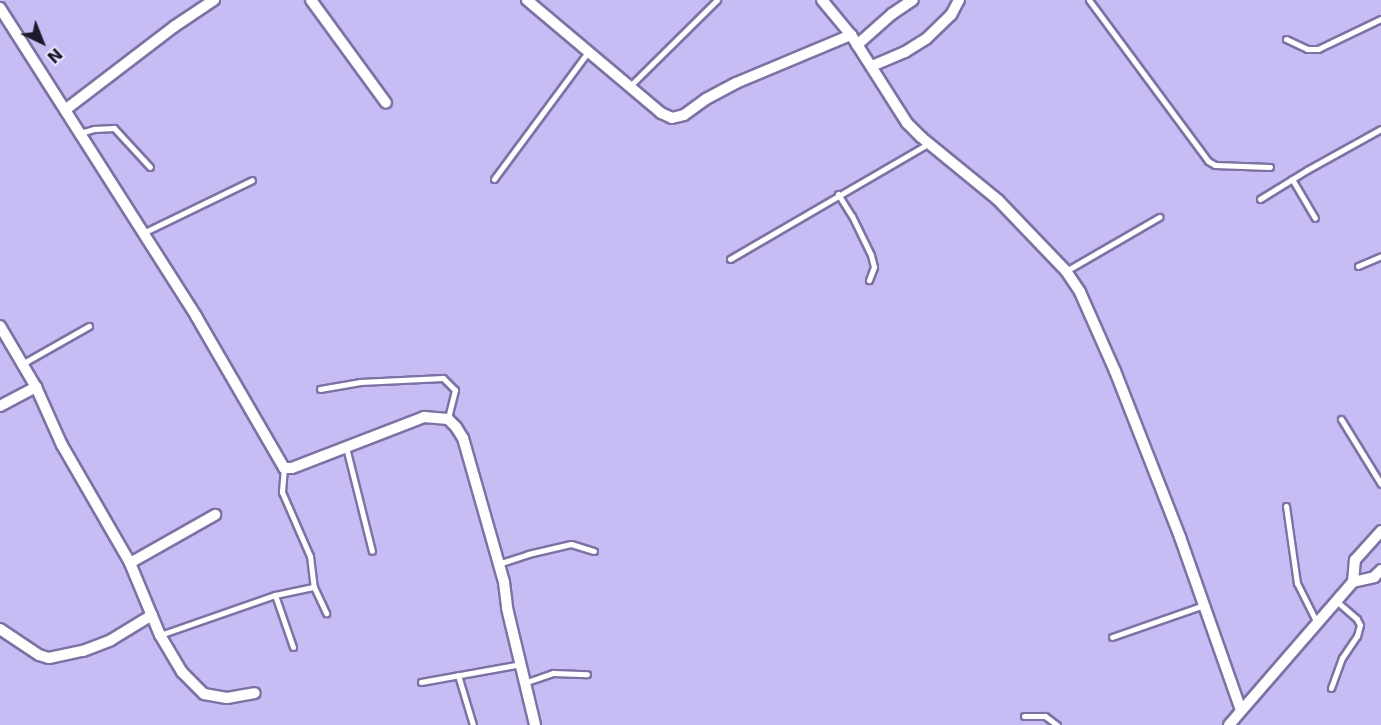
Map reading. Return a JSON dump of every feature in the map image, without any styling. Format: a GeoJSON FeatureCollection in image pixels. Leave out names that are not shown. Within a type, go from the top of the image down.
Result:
{"type":"FeatureCollection","features":[{"type":"Feature","properties":{"kind":"street"},"geometry":{"type":"LineString","coordinates":[[65,110],[175,26],[214,0]]}},
{"type":"Feature","properties":{"kind":"street"},"geometry":{"type":"LineString","coordinates":[[310,0],[386,104]]}},
{"type":"Feature","properties":{"kind":"street"},"geometry":{"type":"LineString","coordinates":[[527,0],[631,85],[661,113],[678,118],[736,83],[851,35]]}},
{"type":"Feature","properties":{"kind":"street"},"geometry":{"type":"LineString","coordinates":[[822,0],[851,35],[907,123],[998,200],[1066,271],[1080,292],[1115,371],[1204,605],[1241,710]]}},
{"type":"Feature","properties":{"kind":"street"},"geometry":{"type":"LineString","coordinates":[[857,45],[892,14],[913,0]]}},
{"type":"Feature","properties":{"kind":"street"},"geometry":{"type":"LineString","coordinates":[[872,66],[905,52],[926,39],[951,15],[958,0]]}},
{"type":"Feature","properties":{"kind":"street"},"geometry":{"type":"LineString","coordinates":[[0,8],[196,316],[284,468],[292,468],[424,417],[448,420],[463,438],[498,564],[535,725]]}},
{"type":"Feature","properties":{"kind":"street"},"geometry":{"type":"LineString","coordinates":[[0,326],[36,387],[62,445],[130,563],[160,635],[182,672],[204,694],[227,698],[255,693]]}},
{"type":"Feature","properties":{"kind":"street"},"geometry":{"type":"LineString","coordinates":[[0,406],[36,387]]}},
{"type":"Feature","properties":{"kind":"street"},"geometry":{"type":"LineString","coordinates":[[130,563],[215,515]]}},
{"type":"Feature","properties":{"kind":"street"},"geometry":{"type":"LineString","coordinates":[[1353,582],[1355,560],[1381,531]]}},
{"type":"Feature","properties":{"kind":"street"},"geometry":{"type":"LineString","coordinates":[[1229,725],[1353,582],[1374,577],[1381,570]]}},
{"type":"Feature","properties":{"kind":"street"},"geometry":{"type":"LineString","coordinates":[[0,629],[39,655],[49,658],[83,651],[111,640],[152,615]]}},
{"type":"Feature","properties":{"kind":"lane"},"geometry":{"type":"LineString","coordinates":[[631,85],[717,0]]}},
{"type":"Feature","properties":{"kind":"lane"},"geometry":{"type":"LineString","coordinates":[[1089,0],[1208,161],[1215,165],[1270,167]]}},
{"type":"Feature","properties":{"kind":"lane"},"geometry":{"type":"LineString","coordinates":[[1286,39],[1307,49],[1318,49],[1381,19]]}},
{"type":"Feature","properties":{"kind":"lane"},"geometry":{"type":"LineString","coordinates":[[494,180],[589,50]]}},
{"type":"Feature","properties":{"kind":"lane"},"geometry":{"type":"LineString","coordinates":[[80,133],[94,129],[114,128],[150,167]]}},
{"type":"Feature","properties":{"kind":"lane"},"geometry":{"type":"LineString","coordinates":[[1260,199],[1292,178],[1381,129]]}},
{"type":"Feature","properties":{"kind":"lane"},"geometry":{"type":"LineString","coordinates":[[730,259],[929,143]]}},
{"type":"Feature","properties":{"kind":"lane"},"geometry":{"type":"LineString","coordinates":[[1292,178],[1315,218]]}},
{"type":"Feature","properties":{"kind":"lane"},"geometry":{"type":"LineString","coordinates":[[143,233],[252,180]]}},
{"type":"Feature","properties":{"kind":"lane"},"geometry":{"type":"LineString","coordinates":[[838,194],[871,255],[874,267],[870,280]]}},
{"type":"Feature","properties":{"kind":"lane"},"geometry":{"type":"LineString","coordinates":[[1066,271],[1159,218]]}},
{"type":"Feature","properties":{"kind":"lane"},"geometry":{"type":"LineString","coordinates":[[1358,266],[1381,256]]}},
{"type":"Feature","properties":{"kind":"lane"},"geometry":{"type":"LineString","coordinates":[[22,364],[89,326]]}},
{"type":"Feature","properties":{"kind":"lane"},"geometry":{"type":"LineString","coordinates":[[320,388],[360,382],[443,378],[455,390],[455,399],[448,420]]}},
{"type":"Feature","properties":{"kind":"lane"},"geometry":{"type":"LineString","coordinates":[[1341,419],[1381,484]]}},
{"type":"Feature","properties":{"kind":"lane"},"geometry":{"type":"LineString","coordinates":[[346,447],[372,551]]}},
{"type":"Feature","properties":{"kind":"lane"},"geometry":{"type":"LineString","coordinates":[[284,468],[282,492],[310,556],[314,587],[326,613]]}},
{"type":"Feature","properties":{"kind":"lane"},"geometry":{"type":"LineString","coordinates":[[1286,506],[1297,583],[1317,622]]}},
{"type":"Feature","properties":{"kind":"lane"},"geometry":{"type":"LineString","coordinates":[[498,564],[528,554],[572,544],[594,551]]}},
{"type":"Feature","properties":{"kind":"lane"},"geometry":{"type":"LineString","coordinates":[[160,635],[275,595],[314,587]]}},
{"type":"Feature","properties":{"kind":"lane"},"geometry":{"type":"LineString","coordinates":[[275,595],[293,647]]}},
{"type":"Feature","properties":{"kind":"lane"},"geometry":{"type":"LineString","coordinates":[[1331,688],[1342,658],[1357,636],[1360,626],[1357,619],[1336,601]]}},
{"type":"Feature","properties":{"kind":"lane"},"geometry":{"type":"LineString","coordinates":[[1112,637],[1204,605]]}},
{"type":"Feature","properties":{"kind":"lane"},"geometry":{"type":"LineString","coordinates":[[422,682],[521,664]]}},
{"type":"Feature","properties":{"kind":"lane"},"geometry":{"type":"LineString","coordinates":[[524,683],[553,673],[586,674]]}},
{"type":"Feature","properties":{"kind":"lane"},"geometry":{"type":"LineString","coordinates":[[458,675],[473,725]]}},
{"type":"Feature","properties":{"kind":"lane"},"geometry":{"type":"LineString","coordinates":[[1024,716],[1045,716],[1057,725]]}}]}
